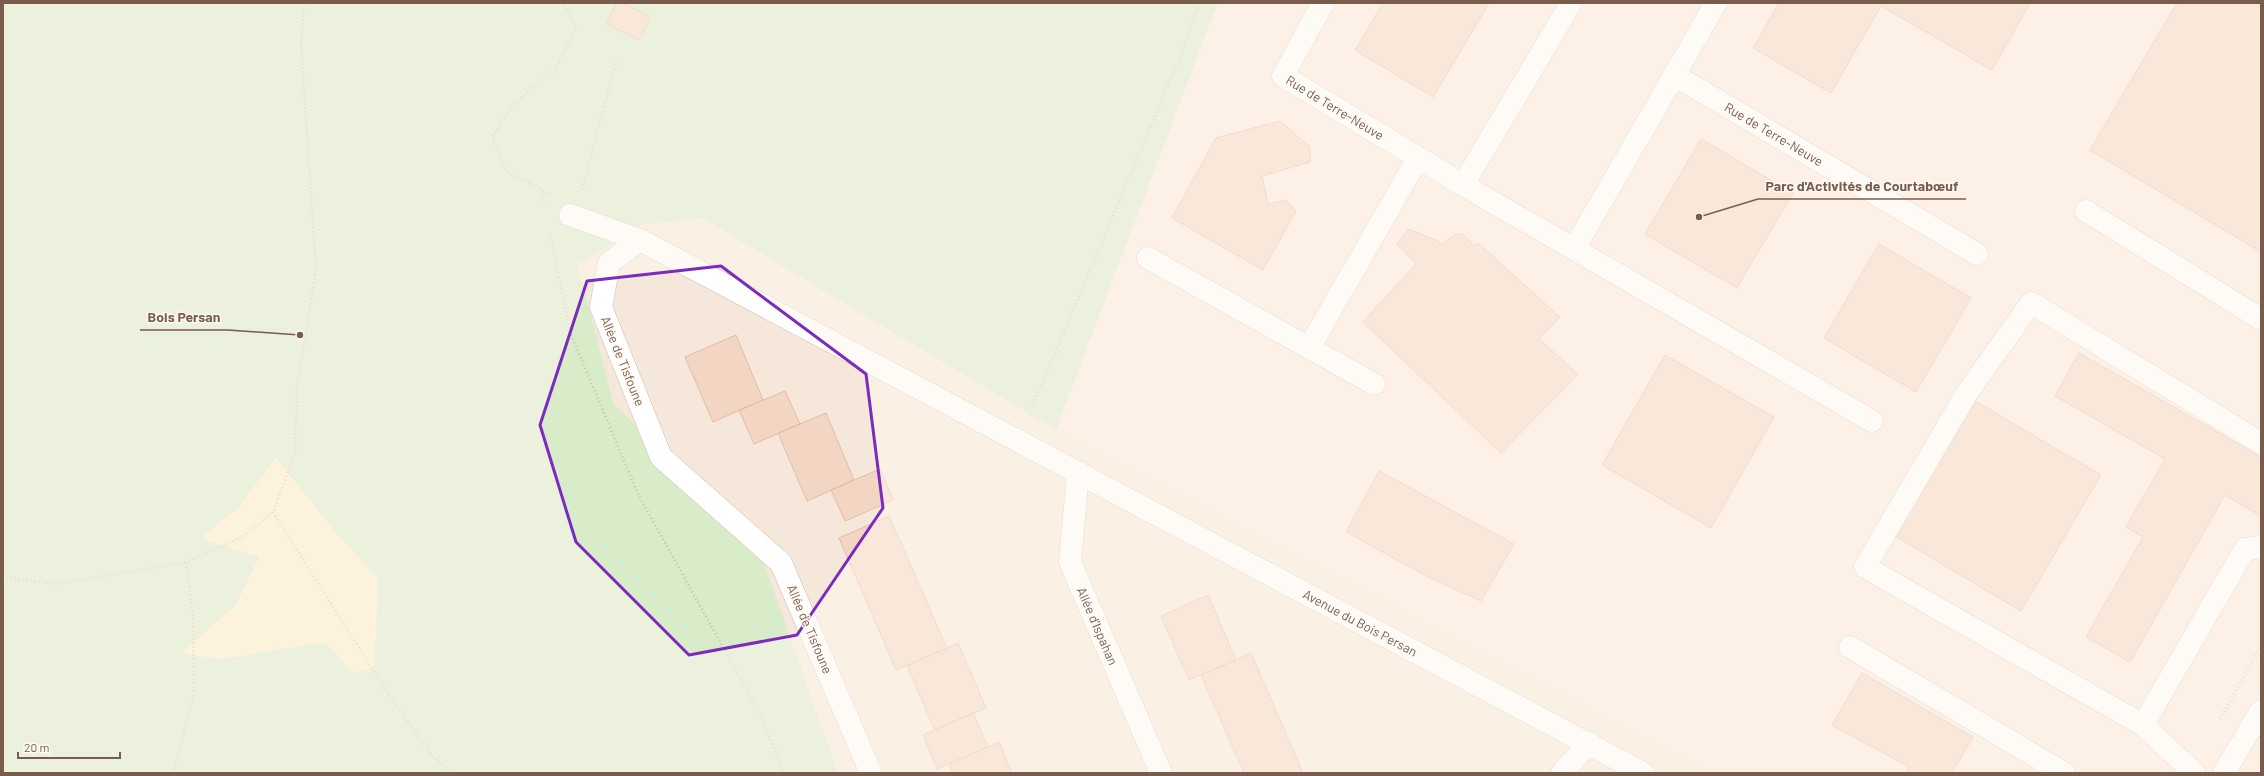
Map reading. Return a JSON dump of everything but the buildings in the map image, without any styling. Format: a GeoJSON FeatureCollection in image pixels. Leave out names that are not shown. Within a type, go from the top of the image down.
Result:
{"type":"FeatureCollection","features":[{"type":"Feature","properties":{"kind":"street","name":"Rue de Terre-Neuve"},"geometry":{"type":"LineString","coordinates":[[1323,3],[1283,76],[1463,185],[1872,421]]}},
{"type":"Feature","properties":{"kind":"street"},"geometry":{"type":"LineString","coordinates":[[1463,185],[1571,3]]}},
{"type":"Feature","properties":{"kind":"street"},"geometry":{"type":"LineString","coordinates":[[1574,249],[1716,3]]}},
{"type":"Feature","properties":{"kind":"street","name":"Rue de Terre-Neuve"},"geometry":{"type":"LineString","coordinates":[[1674,75],[1977,254]]}},
{"type":"Feature","properties":{"kind":"street"},"geometry":{"type":"LineString","coordinates":[[1309,348],[1418,158]]}},
{"type":"Feature","properties":{"kind":"street"},"geometry":{"type":"LineString","coordinates":[[2086,211],[2261,319]]}},
{"type":"Feature","properties":{"kind":"street"},"geometry":{"type":"LineString","coordinates":[[572,216],[640,240],[1078,472]]}},
{"type":"Feature","properties":{"kind":"street","name":"Allée de Tisfoune"},"geometry":{"type":"LineString","coordinates":[[640,240],[609,263],[601,307],[661,457],[781,563],[871,773]]}},
{"type":"Feature","properties":{"kind":"street"},"geometry":{"type":"LineString","coordinates":[[1148,258],[1374,384]]}},
{"type":"Feature","properties":{"kind":"street"},"geometry":{"type":"LineString","coordinates":[[2194,773],[2143,725],[1865,567],[1967,393],[2032,303],[2261,443]]}},
{"type":"Feature","properties":{"kind":"street","name":"Avenue du Bois Persan"},"geometry":{"type":"LineString","coordinates":[[1078,472],[1644,773]]}},
{"type":"Feature","properties":{"kind":"street","name":"Allée d'Ispahan"},"geometry":{"type":"LineString","coordinates":[[1078,472],[1070,562],[1161,773]]}},
{"type":"Feature","properties":{"kind":"street"},"geometry":{"type":"LineString","coordinates":[[2143,725],[2245,549],[2261,547]]}},
{"type":"Feature","properties":{"kind":"street"},"geometry":{"type":"LineString","coordinates":[[1850,647],[2064,773]]}},
{"type":"Feature","properties":{"kind":"street"},"geometry":{"type":"LineString","coordinates":[[2224,773],[2261,711]]}},
{"type":"Feature","properties":{"kind":"street"},"geometry":{"type":"LineString","coordinates":[[1562,773],[1589,743]]}},
{"type":"Feature","properties":{"kind":"path"},"geometry":{"type":"LineString","coordinates":[[3,577],[59,584],[186,562],[242,537],[273,512],[295,454],[297,385],[316,270],[301,44],[304,3]]}},
{"type":"Feature","properties":{"kind":"path"},"geometry":{"type":"LineString","coordinates":[[563,3],[576,28],[556,68],[514,104],[492,137],[506,172],[541,189],[572,216],[617,58]]}},
{"type":"Feature","properties":{"kind":"path"},"geometry":{"type":"LineString","coordinates":[[1018,441],[1179,59],[1199,3]]}},
{"type":"Feature","properties":{"kind":"path"},"geometry":{"type":"LineString","coordinates":[[273,512],[392,700],[432,756],[451,773]]}},
{"type":"Feature","properties":{"kind":"path"},"geometry":{"type":"LineString","coordinates":[[173,773],[194,695],[193,618],[186,562]]}},
{"type":"Feature","properties":{"kind":"path"},"geometry":{"type":"LineString","coordinates":[[2218,722],[2261,646]]}},
{"type":"Feature","properties":{"kind":"highlighted area"},"geometry":{"type":"Polygon","coordinates":[[[721,266],[866,374],[883,508],[797,635],[689,655],[576,542],[540,425],[587,281],[721,266]]]}},
{"type":"Feature","properties":{"kind":"shaded area"},"geometry":{"type":"Polygon","coordinates":[[[1218,3],[2261,3],[2261,773],[1714,773],[1056,430],[1218,3]]]}},
{"type":"Feature","properties":{"kind":"shaded area"},"geometry":{"type":"Polygon","coordinates":[[[702,218],[1056,430],[1714,773],[832,773],[755,538],[614,405],[578,265],[641,225],[702,218]]]}},
{"type":"Feature","properties":{"kind":"green space"},"geometry":{"type":"Polygon","coordinates":[[[3,3],[1218,3],[1056,430],[702,218],[641,225],[578,265],[614,405],[755,538],[838,773],[3,773],[3,3]],[[276,459],[239,507],[202,538],[260,556],[236,605],[182,653],[221,659],[325,641],[353,672],[378,579],[339,537],[276,459]]]}},
{"type":"Feature","properties":{"kind":"sand"},"geometry":{"type":"Polygon","coordinates":[[[276,458],[339,537],[378,579],[374,668],[353,673],[325,642],[221,659],[182,653],[236,605],[260,557],[202,539],[239,507],[276,458]]]}},
{"type":"Feature","properties":{"kind":"place","name":"Parc d'Activités de Courtabœuf"},"geometry":{"type":"Point","coordinates":[1699,217]}},
{"type":"Feature","properties":{"kind":"place","name":"Bois Persan"},"geometry":{"type":"Point","coordinates":[300,335]}}]}
